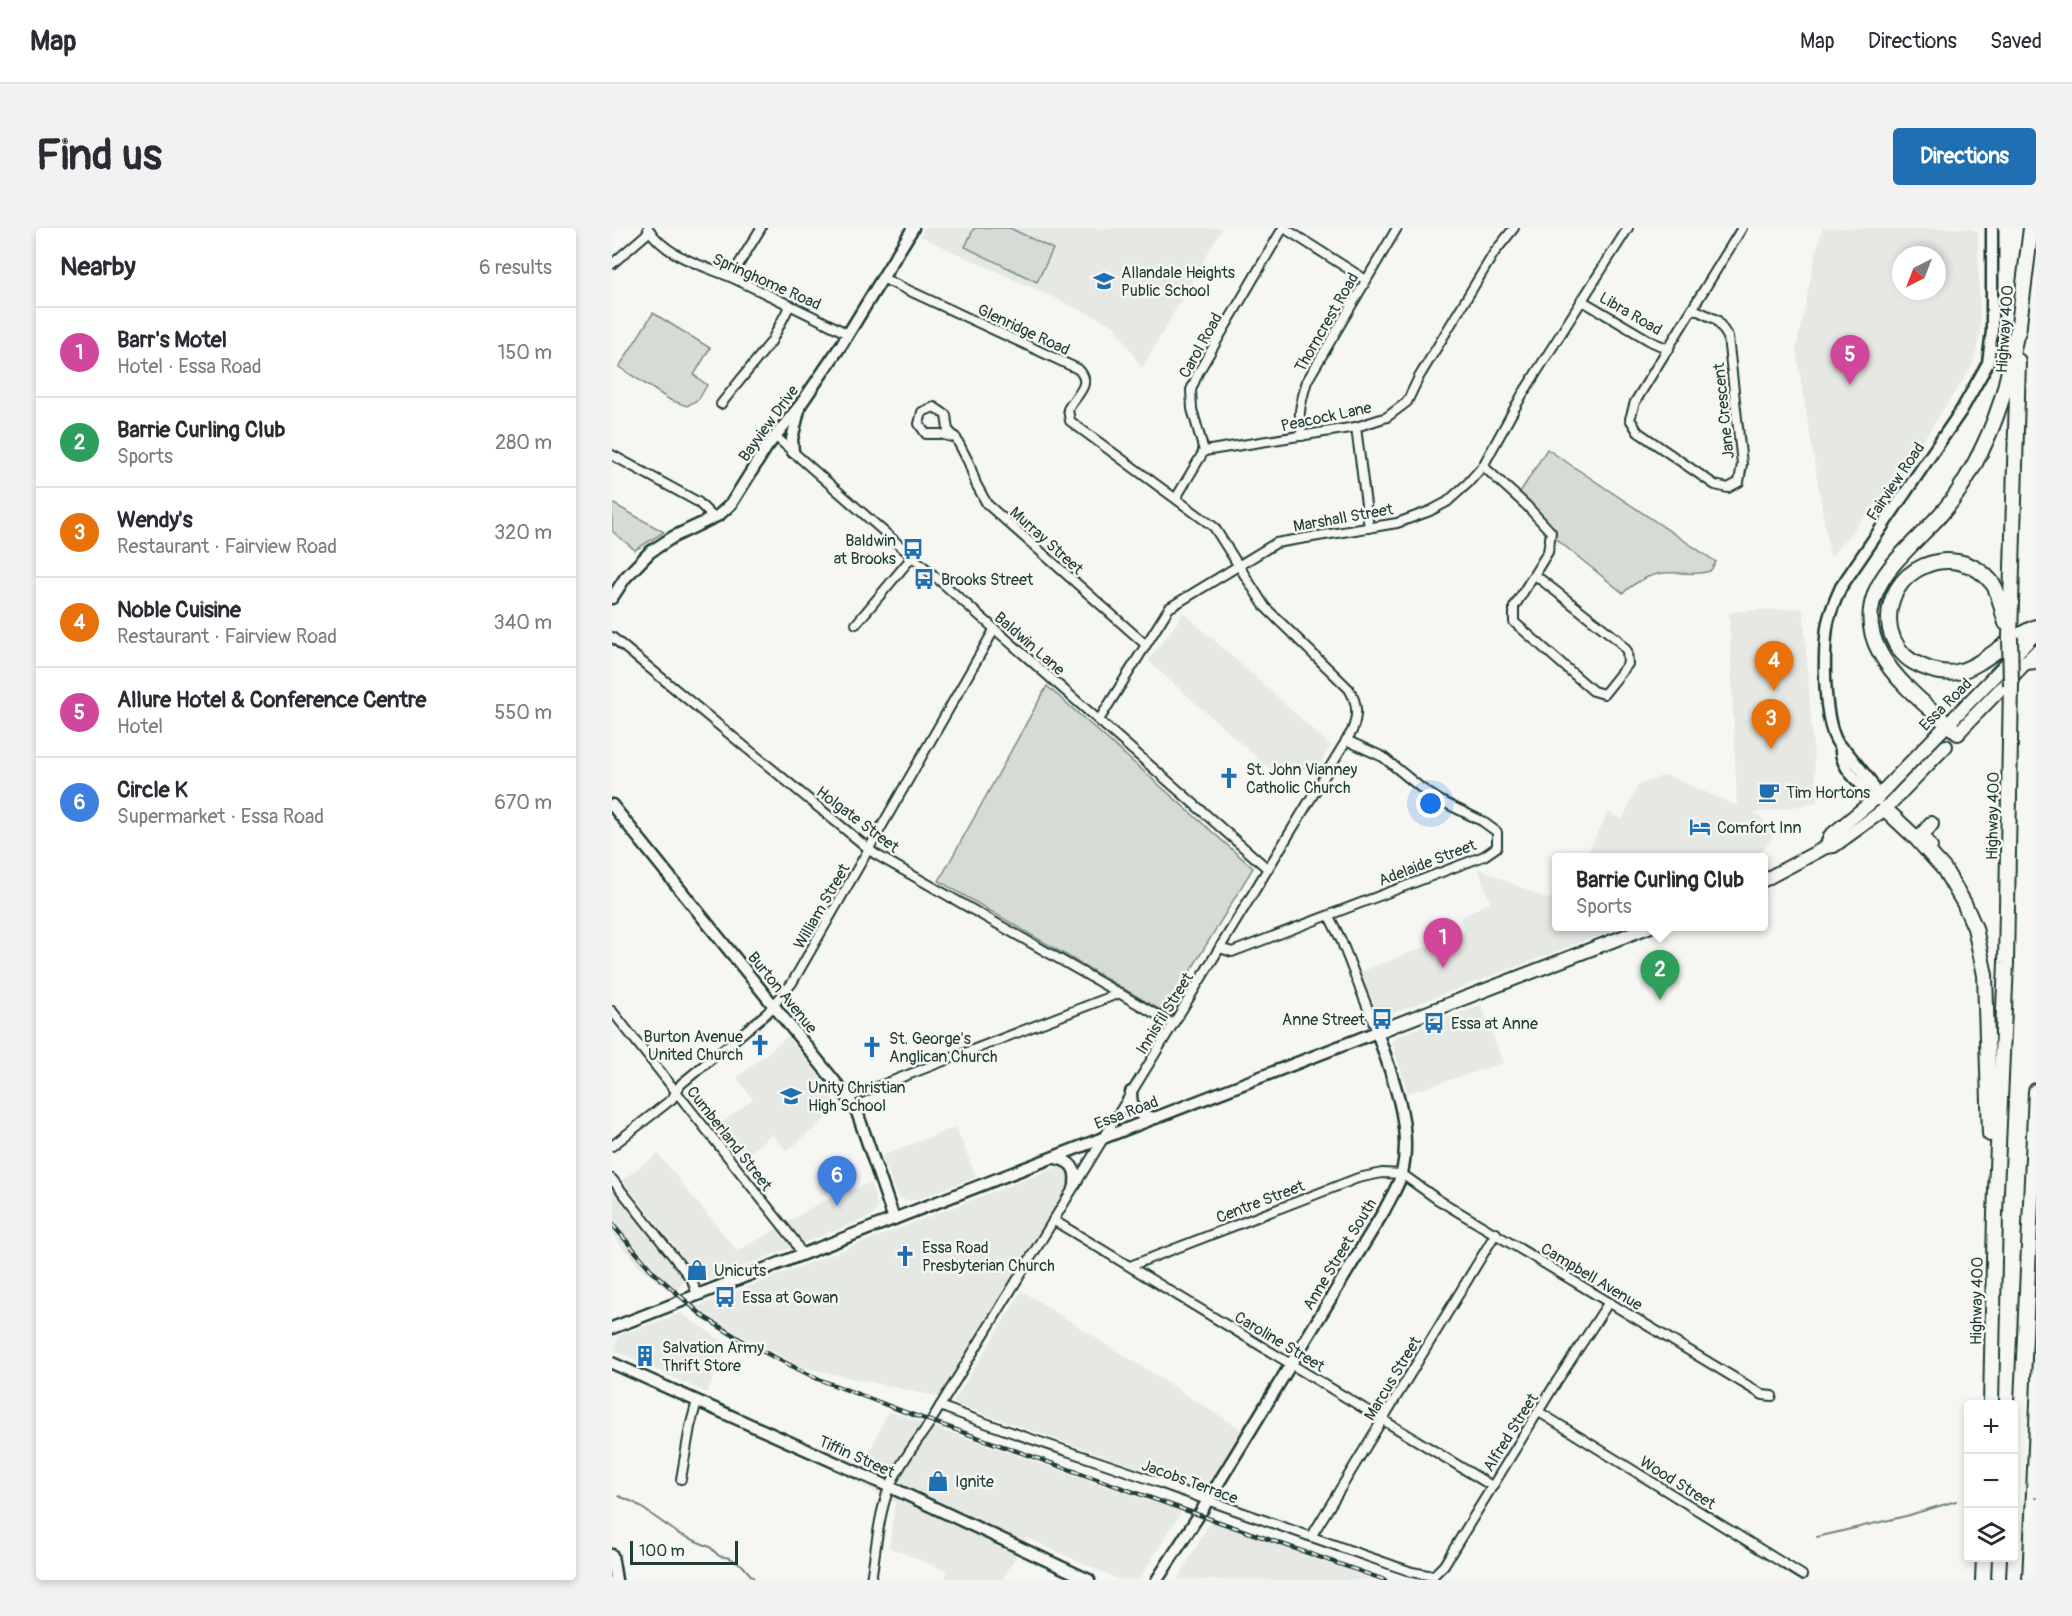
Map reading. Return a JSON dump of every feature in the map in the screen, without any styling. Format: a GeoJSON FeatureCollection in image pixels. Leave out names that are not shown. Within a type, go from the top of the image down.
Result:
{"type":"FeatureCollection","features":[{"type":"Feature","properties":{"kind":"highway","name":"Highway 400"},"geometry":{"type":"LineString","coordinates":[[1991,1400],[1995,1214],[2006,963],[2010,638],[2019,326],[2031,228]]}},
{"type":"Feature","properties":{"kind":"highway"},"geometry":{"type":"LineString","coordinates":[[1953,729],[1891,671],[1878,653],[1870,617],[1873,594],[1890,567],[1958,494],[1986,443],[2000,405],[2019,326]]}},
{"type":"Feature","properties":{"kind":"highway"},"geometry":{"type":"LineString","coordinates":[[2010,638],[1995,586],[1980,570],[1966,564],[1954,561],[1933,562],[1915,570],[1902,581],[1892,597],[1888,614],[1892,636],[1898,648],[1907,658],[1936,672],[1958,672],[1977,663],[2023,632],[2036,627]]}},
{"type":"Feature","properties":{"kind":"highway"},"geometry":{"type":"LineString","coordinates":[[1881,803],[1944,869]]}},
{"type":"Feature","properties":{"kind":"highway"},"geometry":{"type":"LineString","coordinates":[[1931,824],[1924,833],[1924,838],[1940,859],[1964,903],[1975,928],[1985,975],[1995,1214]]}},
{"type":"Feature","properties":{"kind":"highway"},"geometry":{"type":"LineString","coordinates":[[2014,1580],[2036,1091]]}},
{"type":"Feature","properties":{"kind":"highway"},"geometry":{"type":"LineString","coordinates":[[1983,1580],[1984,1562]]}},
{"type":"Feature","properties":{"kind":"main road","name":"Essa Road"},"geometry":{"type":"LineString","coordinates":[[1881,803],[1953,729],[2036,633]]}},
{"type":"Feature","properties":{"kind":"main road","name":"Essa Road"},"geometry":{"type":"LineString","coordinates":[[1953,729],[2033,658]]}},
{"type":"Feature","properties":{"kind":"main road","name":"Essa Road"},"geometry":{"type":"LineString","coordinates":[[1768,878],[1826,847],[1834,846],[1946,746]]}},
{"type":"Feature","properties":{"kind":"main road","name":"Essa Road"},"geometry":{"type":"LineString","coordinates":[[1377,1032],[1641,931]]}},
{"type":"Feature","properties":{"kind":"street"},"geometry":{"type":"LineString","coordinates":[[731,278],[761,228]]}},
{"type":"Feature","properties":{"kind":"street","name":"Bayview Drive"},"geometry":{"type":"LineString","coordinates":[[612,598],[625,578],[650,552],[673,537],[714,518],[730,504],[775,436],[801,404],[848,334],[913,228]]}},
{"type":"Feature","properties":{"kind":"street"},"geometry":{"type":"LineString","coordinates":[[1284,228],[1366,280]]}},
{"type":"Feature","properties":{"kind":"street","name":"Carol Road"},"geometry":{"type":"LineString","coordinates":[[1204,451],[1192,409],[1191,390],[1198,373],[1284,228]]}},
{"type":"Feature","properties":{"kind":"street","name":"Thorncrest Road"},"geometry":{"type":"LineString","coordinates":[[1302,436],[1298,421],[1299,409],[1307,381],[1397,228]]}},
{"type":"Feature","properties":{"kind":"street","name":"Peacock Lane"},"geometry":{"type":"LineString","coordinates":[[1204,451],[1356,427],[1387,417],[1407,402],[1419,377],[1488,262],[1514,228]]}},
{"type":"Feature","properties":{"kind":"street","name":"Marshall Street"},"geometry":{"type":"LineString","coordinates":[[1099,720],[1169,608],[1269,547],[1283,541],[1397,523],[1447,502],[1468,483],[1483,466],[1522,395],[1628,228]]}},
{"type":"Feature","properties":{"kind":"street","name":"Jane Crescent"},"geometry":{"type":"LineString","coordinates":[[1694,309],[1717,320],[1728,337],[1742,464],[1739,482],[1728,488],[1715,485],[1638,432],[1630,419],[1635,402],[1742,228]]}},
{"type":"Feature","properties":{"kind":"street","name":"Fairview Road"},"geometry":{"type":"LineString","coordinates":[[1881,803],[1871,782],[1834,739],[1830,724],[1825,645],[1834,602],[1841,587],[1961,411],[1984,371],[1992,331],[1992,228]]}},
{"type":"Feature","properties":{"kind":"street"},"geometry":{"type":"LineString","coordinates":[[612,264],[649,230]]}},
{"type":"Feature","properties":{"kind":"street","name":"Springhome Road"},"geometry":{"type":"LineString","coordinates":[[649,230],[675,254],[790,305],[848,334]]}},
{"type":"Feature","properties":{"kind":"street","name":"Glenridge Road"},"geometry":{"type":"LineString","coordinates":[[882,278],[1078,369],[1083,374],[1085,382],[1068,409],[1070,421],[1176,498]]}},
{"type":"Feature","properties":{"kind":"street","name":"Libra Road"},"geometry":{"type":"LineString","coordinates":[[1581,300],[1668,349]]}},
{"type":"Feature","properties":{"kind":"street"},"geometry":{"type":"LineString","coordinates":[[721,404],[771,342],[790,305]]}},
{"type":"Feature","properties":{"kind":"street"},"geometry":{"type":"LineString","coordinates":[[794,452],[792,439],[801,404]]}},
{"type":"Feature","properties":{"kind":"street","name":"Murray Street"},"geometry":{"type":"LineString","coordinates":[[956,438],[940,434],[926,434],[919,424],[922,412],[934,407],[946,415],[948,430],[956,438],[987,504],[1145,644]]}},
{"type":"Feature","properties":{"kind":"street"},"geometry":{"type":"LineString","coordinates":[[1356,427],[1369,528]]}},
{"type":"Feature","properties":{"kind":"street","name":"Baldwin Lane"},"geometry":{"type":"LineString","coordinates":[[775,436],[1268,869]]}},
{"type":"Feature","properties":{"kind":"street"},"geometry":{"type":"LineString","coordinates":[[1176,498],[1204,451]]}},
{"type":"Feature","properties":{"kind":"street"},"geometry":{"type":"LineString","coordinates":[[612,455],[698,502],[714,518]]}},
{"type":"Feature","properties":{"kind":"street"},"geometry":{"type":"LineString","coordinates":[[1483,466],[1526,505],[1551,532],[1548,552],[1514,607],[1514,622],[1593,691],[1604,694],[1628,664],[1627,651],[1618,640],[1535,575]]}},
{"type":"Feature","properties":{"kind":"street","name":"Innisfil Street"},"geometry":{"type":"LineString","coordinates":[[871,1580],[883,1510],[890,1487],[1352,731],[1357,715],[1353,696],[1344,684],[1265,607],[1214,527],[1176,498]]}},
{"type":"Feature","properties":{"kind":"street"},"geometry":{"type":"LineString","coordinates":[[856,624],[912,558]]}},
{"type":"Feature","properties":{"kind":"street","name":"William Street"},"geometry":{"type":"LineString","coordinates":[[612,1146],[672,1099],[675,1091],[767,1013],[799,972],[994,630]]}},
{"type":"Feature","properties":{"kind":"street","name":"Holgate Street"},"geometry":{"type":"LineString","coordinates":[[612,637],[869,849],[1173,1024]]}},
{"type":"Feature","properties":{"kind":"street","name":"Essa Road"},"geometry":{"type":"LineString","coordinates":[[1946,746],[1953,729]]}},
{"type":"Feature","properties":{"kind":"street","name":"Adelaide Street"},"geometry":{"type":"LineString","coordinates":[[1220,948],[1232,952],[1484,856],[1497,847],[1497,832],[1482,821],[1441,801],[1383,757],[1346,740]]}},
{"type":"Feature","properties":{"kind":"street","name":"Burton Avenue"},"geometry":{"type":"LineString","coordinates":[[612,806],[848,1098],[856,1112],[894,1219]]}},
{"type":"Feature","properties":{"kind":"street","name":"Anne Street South"},"geometry":{"type":"LineString","coordinates":[[1158,1580],[1384,1211],[1402,1173],[1405,1144],[1400,1101],[1377,1032],[1341,940],[1329,916]]}},
{"type":"Feature","properties":{"kind":"street"},"geometry":{"type":"LineString","coordinates":[[848,1098],[1120,993]]}},
{"type":"Feature","properties":{"kind":"street","name":"Cumberland Street"},"geometry":{"type":"LineString","coordinates":[[612,1011],[794,1240],[802,1255]]}},
{"type":"Feature","properties":{"kind":"street","name":"Essa Road"},"geometry":{"type":"LineString","coordinates":[[613,1329],[1377,1032]]}},
{"type":"Feature","properties":{"kind":"street"},"geometry":{"type":"LineString","coordinates":[[1131,1092],[1131,1102],[1137,1112],[1142,1116],[1156,1119]]}},
{"type":"Feature","properties":{"kind":"street"},"geometry":{"type":"LineString","coordinates":[[1055,1158],[1065,1160],[1073,1166],[1075,1184]]}},
{"type":"Feature","properties":{"kind":"street","name":"Centre Street"},"geometry":{"type":"LineString","coordinates":[[1130,1266],[1358,1178],[1382,1173],[1402,1173]]}},
{"type":"Feature","properties":{"kind":"street","name":"Campbell Avenue"},"geometry":{"type":"LineString","coordinates":[[1402,1173],[1437,1199],[1763,1395],[1772,1396]]}},
{"type":"Feature","properties":{"kind":"street"},"geometry":{"type":"LineString","coordinates":[[612,1179],[692,1280],[697,1295]]}},
{"type":"Feature","properties":{"kind":"street","name":"Caroline Street"},"geometry":{"type":"LineString","coordinates":[[1053,1220],[1492,1486]]}},
{"type":"Feature","properties":{"kind":"street","name":"Marcus Street"},"geometry":{"type":"LineString","coordinates":[[1311,1537],[1496,1233]]}},
{"type":"Feature","properties":{"kind":"street","name":"Alfred Street"},"geometry":{"type":"LineString","coordinates":[[1433,1575],[1444,1565],[1609,1302]]}},
{"type":"Feature","properties":{"kind":"street","name":"Tiffin Street"},"geometry":{"type":"LineString","coordinates":[[614,1362],[1089,1580]]}},
{"type":"Feature","properties":{"kind":"street"},"geometry":{"type":"LineString","coordinates":[[681,1479],[690,1427],[698,1401]]}},
{"type":"Feature","properties":{"kind":"street","name":"Jacobs Terrace"},"geometry":{"type":"LineString","coordinates":[[940,1406],[997,1428],[1163,1484],[1207,1502],[1412,1572],[1433,1575]]}},
{"type":"Feature","properties":{"kind":"street","name":"Wood Street"},"geometry":{"type":"LineString","coordinates":[[1539,1412],[1802,1575]]}},
{"type":"Feature","properties":{"kind":"street"},"geometry":{"type":"LineString","coordinates":[[612,1556],[616,1580]]}},
{"type":"Feature","properties":{"kind":"shaded area","name":"Allandale Heights Public School"},"geometry":{"type":"Polygon","coordinates":[[[924,228],[1222,228],[1142,368],[1115,326],[920,236],[924,228]]]}},
{"type":"Feature","properties":{"kind":"shaded area"},"geometry":{"type":"Polygon","coordinates":[[[974,228],[1010,228],[1053,249],[1037,282],[965,247],[974,228]]]}},
{"type":"Feature","properties":{"kind":"shaded area"},"geometry":{"type":"Polygon","coordinates":[[[1823,228],[1970,228],[1978,232],[1980,335],[1972,366],[1899,477],[1830,557],[1796,350],[1823,228]]]}},
{"type":"Feature","properties":{"kind":"shaded area"},"geometry":{"type":"Polygon","coordinates":[[[653,313],[710,348],[694,375],[707,385],[699,399],[687,406],[670,400],[619,367],[653,313]]]}},
{"type":"Feature","properties":{"kind":"shaded area"},"geometry":{"type":"Polygon","coordinates":[[[1547,449],[1716,562],[1710,571],[1657,574],[1639,581],[1623,593],[1551,535],[1519,494],[1547,449]]]}},
{"type":"Feature","properties":{"kind":"shaded area"},"geometry":{"type":"Polygon","coordinates":[[[612,503],[664,532],[635,550],[612,531],[612,503]]]}},
{"type":"Feature","properties":{"kind":"shaded area"},"geometry":{"type":"Polygon","coordinates":[[[1803,608],[1817,803],[1754,813],[1761,817],[1773,838],[1760,853],[1588,853],[1608,812],[1622,820],[1638,785],[1666,775],[1737,806],[1729,612],[1803,608]]]}},
{"type":"Feature","properties":{"kind":"shaded area"},"geometry":{"type":"Polygon","coordinates":[[[1184,613],[1331,746],[1316,770],[1269,768],[1148,661],[1184,613]]]}},
{"type":"Feature","properties":{"kind":"shaded area"},"geometry":{"type":"Polygon","coordinates":[[[1047,686],[1253,868],[1167,1014],[939,881],[1047,686]]]}},
{"type":"Feature","properties":{"kind":"shaded area"},"geometry":{"type":"Polygon","coordinates":[[[1478,868],[1546,899],[1552,898],[1552,931],[1610,931],[1378,1019],[1360,972],[1465,932],[1460,918],[1490,902],[1478,868]]]}},
{"type":"Feature","properties":{"kind":"shaded area"},"geometry":{"type":"Polygon","coordinates":[[[1481,1005],[1503,1063],[1408,1093],[1392,1042],[1397,1036],[1481,1005]]]}},
{"type":"Feature","properties":{"kind":"shaded area","name":"Unity Christian High School"},"geometry":{"type":"Polygon","coordinates":[[[787,1037],[817,1073],[839,1108],[787,1151],[772,1134],[743,1158],[718,1126],[753,1099],[737,1078],[787,1037]]]}},
{"type":"Feature","properties":{"kind":"shaded area"},"geometry":{"type":"Polygon","coordinates":[[[956,1127],[976,1177],[914,1200],[900,1198],[882,1156],[956,1127]]]}},
{"type":"Feature","properties":{"kind":"shaded area"},"geometry":{"type":"Polygon","coordinates":[[[658,1154],[737,1251],[821,1202],[870,1183],[878,1207],[872,1216],[703,1282],[622,1180],[658,1154]]]}},
{"type":"Feature","properties":{"kind":"shaded area"},"geometry":{"type":"Polygon","coordinates":[[[1060,1166],[1065,1167],[1070,1182],[939,1397],[802,1367],[725,1327],[696,1307],[1060,1166]]]}},
{"type":"Feature","properties":{"kind":"shaded area"},"geometry":{"type":"Polygon","coordinates":[[[612,1186],[684,1278],[679,1288],[672,1292],[669,1291],[641,1269],[612,1235],[612,1186]]]}},
{"type":"Feature","properties":{"kind":"shaded area"},"geometry":{"type":"Polygon","coordinates":[[[1022,1291],[1242,1430],[1206,1488],[1150,1472],[953,1403],[1022,1291]]]}},
{"type":"Feature","properties":{"kind":"shaded area"},"geometry":{"type":"Polygon","coordinates":[[[681,1313],[728,1345],[707,1393],[614,1350],[618,1336],[681,1313]]]}},
{"type":"Feature","properties":{"kind":"shaded area"},"geometry":{"type":"Polygon","coordinates":[[[888,1411],[1181,1512],[1139,1580],[1120,1580],[1027,1538],[1002,1580],[946,1580],[947,1571],[889,1547],[895,1502],[856,1482],[888,1411]]]}},
{"type":"Feature","properties":{"kind":"shaded area"},"geometry":{"type":"Polygon","coordinates":[[[1211,1521],[1374,1580],[1177,1580],[1211,1521]]]}},
{"type":"Feature","properties":{"kind":"waterway"},"geometry":{"type":"LineString","coordinates":[[619,1496],[635,1503],[679,1534],[710,1547],[719,1556],[730,1558],[742,1565],[755,1580]]}},
{"type":"Feature","properties":{"kind":"waterway"},"geometry":{"type":"LineString","coordinates":[[1817,1537],[1906,1516],[1956,1501]]}},
{"type":"Feature","properties":{"kind":"railway"},"geometry":{"type":"LineString","coordinates":[[612,1224],[653,1272],[704,1317],[746,1343],[818,1379],[905,1412],[1385,1580]]}},
{"type":"Feature","properties":{"kind":"place","name":"Allandale Heights Public School"},"geometry":{"type":"Point","coordinates":[1104,281]}},
{"type":"Feature","properties":{"kind":"place","name":"Allure Hotel & Conference Centre"},"geometry":{"type":"Point","coordinates":[1850,385]}},
{"type":"Feature","properties":{"kind":"place","name":"Baldwin at Brooks"},"geometry":{"type":"Point","coordinates":[913,549]}},
{"type":"Feature","properties":{"kind":"place","name":"Brooks Street"},"geometry":{"type":"Point","coordinates":[924,579]}},
{"type":"Feature","properties":{"kind":"place","name":"Noble Cuisine"},"geometry":{"type":"Point","coordinates":[1774,691]}},
{"type":"Feature","properties":{"kind":"place","name":"Wendy's"},"geometry":{"type":"Point","coordinates":[1771,749]}},
{"type":"Feature","properties":{"kind":"place","name":"St. John Vianney Catholic Church"},"geometry":{"type":"Point","coordinates":[1229,778]}},
{"type":"Feature","properties":{"kind":"place","name":"Tim Hortons"},"geometry":{"type":"Point","coordinates":[1769,792]}},
{"type":"Feature","properties":{"kind":"place","name":"Comfort Inn"},"geometry":{"type":"Point","coordinates":[1700,827]}},
{"type":"Feature","properties":{"kind":"place","name":"Barr's Motel"},"geometry":{"type":"Point","coordinates":[1443,968]}},
{"type":"Feature","properties":{"kind":"place","name":"Barrie Curling Club"},"geometry":{"type":"Point","coordinates":[1660,1000]}},
{"type":"Feature","properties":{"kind":"place","name":"Anne Street"},"geometry":{"type":"Point","coordinates":[1382,1019]}},
{"type":"Feature","properties":{"kind":"place","name":"Essa at Anne"},"geometry":{"type":"Point","coordinates":[1434,1023]}},
{"type":"Feature","properties":{"kind":"place","name":"Burton Avenue United Church"},"geometry":{"type":"Point","coordinates":[760,1045]}},
{"type":"Feature","properties":{"kind":"place","name":"St. George's Anglican Church"},"geometry":{"type":"Point","coordinates":[872,1047]}},
{"type":"Feature","properties":{"kind":"place","name":"Unity Christian High School"},"geometry":{"type":"Point","coordinates":[791,1096]}},
{"type":"Feature","properties":{"kind":"place","name":"Circle K"},"geometry":{"type":"Point","coordinates":[837,1206]}},
{"type":"Feature","properties":{"kind":"place","name":"Essa Road Presbyterian Church"},"geometry":{"type":"Point","coordinates":[905,1256]}},
{"type":"Feature","properties":{"kind":"place","name":"Unicuts"},"geometry":{"type":"Point","coordinates":[697,1270]}},
{"type":"Feature","properties":{"kind":"place","name":"Essa at Gowan"},"geometry":{"type":"Point","coordinates":[725,1297]}},
{"type":"Feature","properties":{"kind":"place","name":"Salvation Army Thrift Store"},"geometry":{"type":"Point","coordinates":[645,1356]}},
{"type":"Feature","properties":{"kind":"place","name":"Ignite"},"geometry":{"type":"Point","coordinates":[938,1481]}}]}
